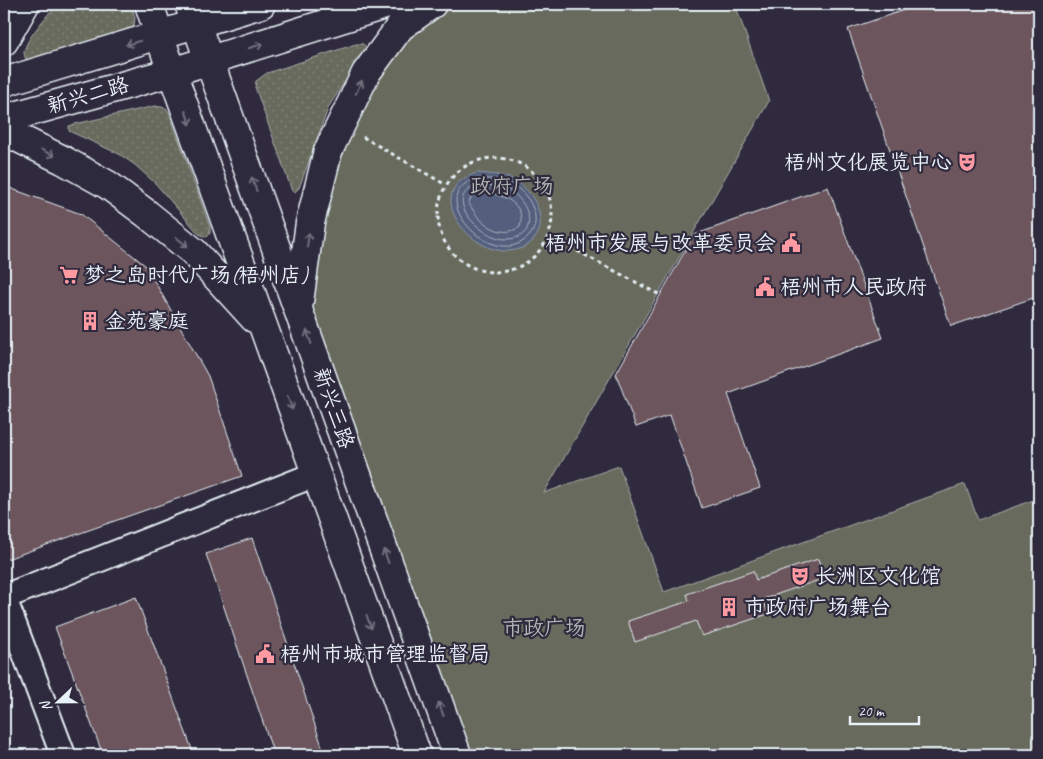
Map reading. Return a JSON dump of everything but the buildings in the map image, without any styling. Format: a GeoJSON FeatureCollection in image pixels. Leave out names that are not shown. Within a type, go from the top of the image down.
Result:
{"type":"FeatureCollection","features":[{"type":"Feature","properties":{"kind":"main road"},"geometry":{"type":"LineString","coordinates":[[4,41],[24,4]]}},
{"type":"Feature","properties":{"kind":"main road"},"geometry":{"type":"LineString","coordinates":[[149,4],[172,72]]}},
{"type":"Feature","properties":{"kind":"main road","name":"新兴二路"},"geometry":{"type":"LineString","coordinates":[[4,82],[159,35],[193,14],[261,4]]}},
{"type":"Feature","properties":{"kind":"main road","name":"新兴二路"},"geometry":{"type":"LineString","coordinates":[[4,119],[210,61],[388,4]]}},
{"type":"Feature","properties":{"kind":"main road"},"geometry":{"type":"LineString","coordinates":[[298,306],[310,223],[328,152],[366,73],[400,28],[432,4]]}},
{"type":"Feature","properties":{"kind":"main road"},"geometry":{"type":"LineString","coordinates":[[193,14],[210,61]]}},
{"type":"Feature","properties":{"kind":"main road","name":"新兴三路"},"geometry":{"type":"LineString","coordinates":[[210,61],[457,755]]}},
{"type":"Feature","properties":{"kind":"main road","name":"新兴三路"},"geometry":{"type":"LineString","coordinates":[[172,72],[417,755]]}},
{"type":"Feature","properties":{"kind":"main road"},"geometry":{"type":"LineString","coordinates":[[4,132],[63,160],[108,185],[147,214],[194,252],[264,329]]}},
{"type":"Feature","properties":{"kind":"street"},"geometry":{"type":"LineString","coordinates":[[63,755],[4,597],[316,474]]}},
{"type":"Feature","properties":{"kind":"path"},"geometry":{"type":"LineString","coordinates":[[341,124],[446,185]]}},
{"type":"Feature","properties":{"kind":"path"},"geometry":{"type":"LineString","coordinates":[[493,158],[512,160],[528,168],[542,182],[550,199],[552,217],[549,236],[539,252],[525,264],[507,272],[488,272],[470,267],[454,256],[443,240],[438,221],[439,202],[446,185],[459,171],[475,162],[493,158]]}},
{"type":"Feature","properties":{"kind":"path"},"geometry":{"type":"LineString","coordinates":[[549,236],[660,295]]}},
{"type":"Feature","properties":{"kind":"green space"},"geometry":{"type":"Polygon","coordinates":[[[56,4],[131,4],[135,18],[133,32],[31,66],[24,52],[26,46],[56,4]]]}},
{"type":"Feature","properties":{"kind":"green space"},"geometry":{"type":"Polygon","coordinates":[[[432,4],[735,4],[769,101],[544,493],[619,466],[664,592],[965,484],[978,520],[1039,498],[1039,755],[457,755],[298,306],[310,223],[366,73],[432,4]]]}},
{"type":"Feature","properties":{"kind":"green space"},"geometry":{"type":"Polygon","coordinates":[[[356,44],[363,44],[367,48],[368,56],[342,86],[329,106],[299,188],[295,192],[292,191],[255,87],[256,81],[267,73],[356,44]]]}},
{"type":"Feature","properties":{"kind":"green space"},"geometry":{"type":"Polygon","coordinates":[[[155,106],[166,108],[169,112],[210,227],[210,233],[207,237],[199,234],[155,183],[135,165],[119,154],[69,131],[69,126],[75,124],[155,106]]]}},
{"type":"Feature","properties":{"kind":"water"},"geometry":{"type":"Polygon","coordinates":[[[478,173],[497,175],[516,181],[524,187],[536,203],[539,212],[539,231],[526,246],[508,251],[490,248],[473,239],[460,225],[452,210],[452,195],[460,182],[478,173]]]}},
{"type":"Feature","properties":{"kind":"place","name":"梧州文化展览中心"},"geometry":{"type":"Point","coordinates":[967,162]}},
{"type":"Feature","properties":{"kind":"place","name":"梧州市发展与改革委员会"},"geometry":{"type":"Point","coordinates":[791,243]}},
{"type":"Feature","properties":{"kind":"place","name":"梦之岛时代广场(梧州店)"},"geometry":{"type":"Point","coordinates":[69,275]}},
{"type":"Feature","properties":{"kind":"place","name":"梧州市人民政府"},"geometry":{"type":"Point","coordinates":[765,287]}},
{"type":"Feature","properties":{"kind":"place","name":"金苑豪庭"},"geometry":{"type":"Point","coordinates":[90,321]}},
{"type":"Feature","properties":{"kind":"place","name":"长洲区文化馆"},"geometry":{"type":"Point","coordinates":[800,576]}},
{"type":"Feature","properties":{"kind":"place","name":"市政府广场舞台"},"geometry":{"type":"Point","coordinates":[729,607]}},
{"type":"Feature","properties":{"kind":"place","name":"梧州市城市管理监督局"},"geometry":{"type":"Point","coordinates":[265,654]}},
{"type":"Feature","properties":{"kind":"park label","name":"政府广场"},"geometry":{"type":"Point","coordinates":[512,186]}},
{"type":"Feature","properties":{"kind":"park label","name":"市政广场"},"geometry":{"type":"Point","coordinates":[544,628]}}]}
